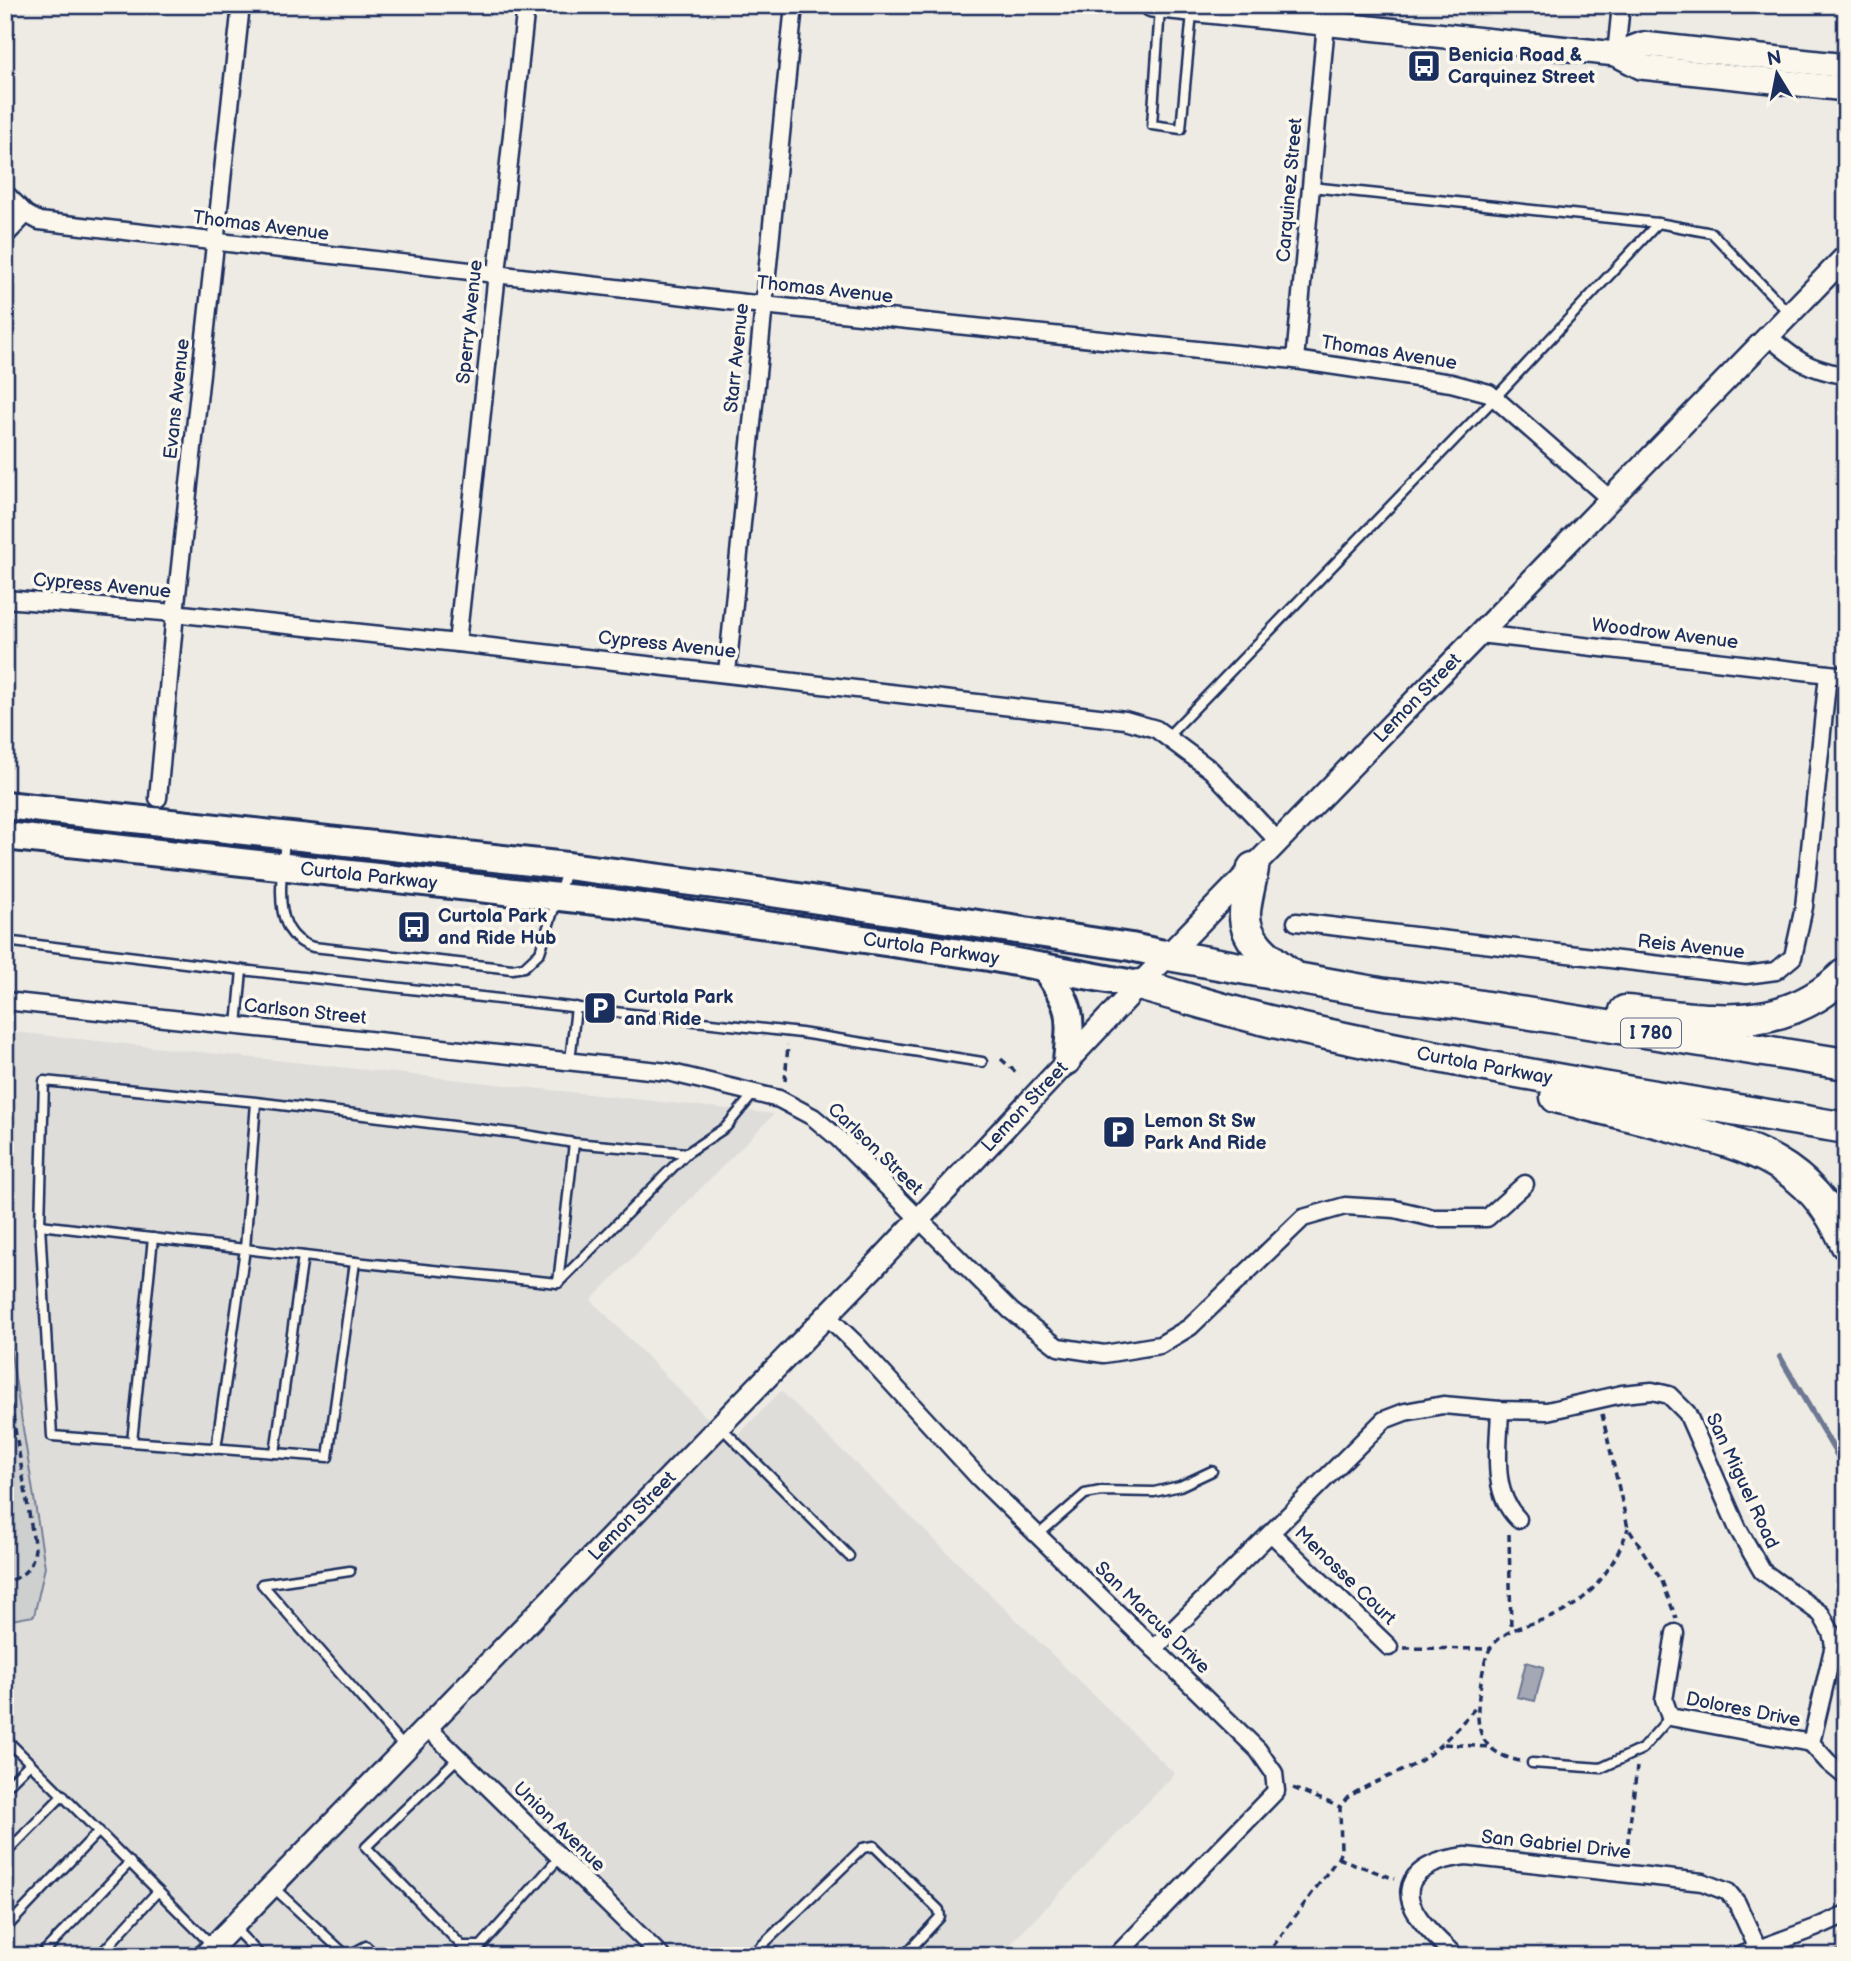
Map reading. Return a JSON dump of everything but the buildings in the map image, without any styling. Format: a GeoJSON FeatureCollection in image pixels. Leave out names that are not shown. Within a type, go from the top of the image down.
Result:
{"type":"FeatureCollection","features":[{"type":"Feature","properties":{"kind":"highway"},"geometry":{"type":"LineString","coordinates":[[1253,868],[1245,915],[1253,941],[1269,958],[1297,979]]}},
{"type":"Feature","properties":{"kind":"highway","name":"Curtola Parkway"},"geometry":{"type":"LineString","coordinates":[[1168,955],[1385,994],[1456,1002],[1846,1064]]}},
{"type":"Feature","properties":{"kind":"highway"},"geometry":{"type":"LineString","coordinates":[[1543,1016],[1611,1010],[1739,1020],[1774,1016],[1807,1003],[1846,973]]}},
{"type":"Feature","properties":{"kind":"highway","name":"Curtola Parkway"},"geometry":{"type":"LineString","coordinates":[[1139,985],[1280,1023],[1492,1068],[1846,1128]]}},
{"type":"Feature","properties":{"kind":"highway"},"geometry":{"type":"LineString","coordinates":[[1492,1068],[1546,1094],[1753,1150],[1792,1172],[1822,1200],[1846,1244]]}},
{"type":"Feature","properties":{"kind":"main road"},"geometry":{"type":"LineString","coordinates":[[1152,5],[1616,54],[1641,67],[1846,89]]}},
{"type":"Feature","properties":{"kind":"main road"},"geometry":{"type":"LineString","coordinates":[[1616,54],[1643,44],[1846,66]]}},
{"type":"Feature","properties":{"kind":"main road","name":"Curtola Parkway"},"geometry":{"type":"LineString","coordinates":[[5,806],[567,866],[830,902],[1168,955]]}},
{"type":"Feature","properties":{"kind":"main road","name":"Curtola Parkway"},"geometry":{"type":"LineString","coordinates":[[5,836],[558,896],[804,929],[1139,985]]}},
{"type":"Feature","properties":{"kind":"main road"},"geometry":{"type":"LineString","coordinates":[[1044,967],[1065,998],[1071,1023],[1067,1061]]}},
{"type":"Feature","properties":{"kind":"street","name":"Evans Avenue"},"geometry":{"type":"LineString","coordinates":[[159,798],[175,613],[241,5]]}},
{"type":"Feature","properties":{"kind":"street","name":"Sperry Avenue"},"geometry":{"type":"LineString","coordinates":[[457,643],[526,5]]}},
{"type":"Feature","properties":{"kind":"street","name":"Starr Avenue"},"geometry":{"type":"LineString","coordinates":[[727,673],[794,5]]}},
{"type":"Feature","properties":{"kind":"street"},"geometry":{"type":"LineString","coordinates":[[1616,54],[1621,5]]}},
{"type":"Feature","properties":{"kind":"street","name":"Carquinez Street"},"geometry":{"type":"LineString","coordinates":[[1296,360],[1326,24]]}},
{"type":"Feature","properties":{"kind":"street","name":"Thomas Avenue"},"geometry":{"type":"LineString","coordinates":[[5,193],[26,214],[39,221],[763,305],[1296,360],[1451,383],[1489,393],[1610,499]]}},
{"type":"Feature","properties":{"kind":"street"},"geometry":{"type":"LineString","coordinates":[[5,236],[26,214]]}},
{"type":"Feature","properties":{"kind":"street","name":"Lemon Street"},"geometry":{"type":"LineString","coordinates":[[209,1951],[827,1316],[1139,985],[1846,256]]}},
{"type":"Feature","properties":{"kind":"street"},"geometry":{"type":"LineString","coordinates":[[1768,336],[1791,356],[1814,369],[1846,376]]}},
{"type":"Feature","properties":{"kind":"street","name":"Cypress Avenue"},"geometry":{"type":"LineString","coordinates":[[5,599],[175,613],[457,643],[1125,720],[1156,729],[1211,770],[1278,841]]}},
{"type":"Feature","properties":{"kind":"street","name":"Woodrow Avenue"},"geometry":{"type":"LineString","coordinates":[[1479,634],[1846,676]]}},
{"type":"Feature","properties":{"kind":"street","name":"Reis Avenue"},"geometry":{"type":"LineString","coordinates":[[1296,922],[1746,975],[1776,971],[1793,957],[1804,907],[1828,674]]}},
{"type":"Feature","properties":{"kind":"street","name":"Carlson Street"},"geometry":{"type":"LineString","coordinates":[[5,1001],[668,1072],[779,1099],[813,1117],[838,1138],[1011,1311],[1058,1347],[1104,1354],[1160,1345],[1190,1327],[1303,1219],[1345,1206],[1395,1209],[1433,1219],[1487,1218],[1525,1184]]}},
{"type":"Feature","properties":{"kind":"street","name":"San Marcus Drive"},"geometry":{"type":"LineString","coordinates":[[827,1316],[979,1478],[1258,1750],[1274,1773],[1275,1781]]}},
{"type":"Feature","properties":{"kind":"street","name":"San Miguel Road"},"geometry":{"type":"LineString","coordinates":[[1154,1649],[1384,1420],[1405,1412],[1443,1405],[1547,1411],[1622,1394],[1651,1391],[1669,1395],[1686,1413],[1738,1529],[1762,1571],[1821,1614],[1831,1632],[1833,1646],[1811,1743]]}},
{"type":"Feature","properties":{"kind":"street"},"geometry":{"type":"LineString","coordinates":[[1500,1410],[1499,1484],[1513,1515]]}},
{"type":"Feature","properties":{"kind":"street","name":"Menosse Court"},"geometry":{"type":"LineString","coordinates":[[1272,1534],[1389,1647]]}},
{"type":"Feature","properties":{"kind":"street","name":"Dolores Drive"},"geometry":{"type":"LineString","coordinates":[[1675,1633],[1664,1700],[1670,1717],[1811,1743]]}},
{"type":"Feature","properties":{"kind":"street","name":"Union Avenue"},"geometry":{"type":"LineString","coordinates":[[427,1727],[655,1954]]}},
{"type":"Feature","properties":{"kind":"street"},"geometry":{"type":"LineString","coordinates":[[1811,1743],[1846,1777]]}},
{"type":"Feature","properties":{"kind":"street"},"geometry":{"type":"LineString","coordinates":[[1115,1956],[1276,1791],[1275,1781]]}},
{"type":"Feature","properties":{"kind":"street","name":"San Gabriel Drive"},"geometry":{"type":"LineString","coordinates":[[1410,1884],[1432,1863],[1466,1856],[1702,1882],[1728,1892],[1737,1903],[1758,1949]]}},
{"type":"Feature","properties":{"kind":"street"},"geometry":{"type":"LineString","coordinates":[[1410,1884],[1410,1900],[1418,1916],[1455,1956]]}},
{"type":"Feature","properties":{"kind":"street"},"geometry":{"type":"LineString","coordinates":[[1739,1956],[1846,1914]]}},
{"type":"Feature","properties":{"kind":"lane"},"geometry":{"type":"LineString","coordinates":[[1160,6],[1152,125],[1181,129],[1192,10]]}},
{"type":"Feature","properties":{"kind":"lane"},"geometry":{"type":"LineString","coordinates":[[1311,187],[1658,223],[1712,233],[1790,313]]}},
{"type":"Feature","properties":{"kind":"lane"},"geometry":{"type":"LineString","coordinates":[[1168,736],[1495,398],[1658,223]]}},
{"type":"Feature","properties":{"kind":"lane"},"geometry":{"type":"LineString","coordinates":[[285,836],[282,915],[289,931],[300,943],[313,947],[512,969],[524,967],[540,951],[567,866]]}},
{"type":"Feature","properties":{"kind":"lane"},"geometry":{"type":"LineString","coordinates":[[5,941],[789,1032],[982,1062]]}},
{"type":"Feature","properties":{"kind":"lane"},"geometry":{"type":"LineString","coordinates":[[237,1026],[242,970]]}},
{"type":"Feature","properties":{"kind":"lane"},"geometry":{"type":"LineString","coordinates":[[570,1061],[576,1007]]}},
{"type":"Feature","properties":{"kind":"lane"},"geometry":{"type":"LineString","coordinates":[[355,1262],[328,1457],[52,1436],[40,1225],[44,1081],[256,1102],[574,1143],[687,1153]]}},
{"type":"Feature","properties":{"kind":"lane"},"geometry":{"type":"LineString","coordinates":[[558,1283],[687,1153],[726,1127],[755,1092]]}},
{"type":"Feature","properties":{"kind":"lane"},"geometry":{"type":"LineString","coordinates":[[216,1449],[245,1249],[256,1102]]}},
{"type":"Feature","properties":{"kind":"lane"},"geometry":{"type":"LineString","coordinates":[[558,1283],[574,1143]]}},
{"type":"Feature","properties":{"kind":"lane"},"geometry":{"type":"LineString","coordinates":[[40,1225],[558,1283]]}},
{"type":"Feature","properties":{"kind":"lane"},"geometry":{"type":"LineString","coordinates":[[132,1442],[153,1238]]}},
{"type":"Feature","properties":{"kind":"lane"},"geometry":{"type":"LineString","coordinates":[[275,1453],[303,1256]]}},
{"type":"Feature","properties":{"kind":"lane"},"geometry":{"type":"LineString","coordinates":[[720,1426],[849,1556]]}},
{"type":"Feature","properties":{"kind":"lane"},"geometry":{"type":"LineString","coordinates":[[1038,1535],[1085,1494],[1101,1491],[1154,1492],[1180,1486],[1212,1471]]}},
{"type":"Feature","properties":{"kind":"lane"},"geometry":{"type":"LineString","coordinates":[[350,1571],[262,1584],[406,1749]]}},
{"type":"Feature","properties":{"kind":"lane"},"geometry":{"type":"LineString","coordinates":[[1532,1763],[1601,1768],[1640,1751],[1670,1717]]}},
{"type":"Feature","properties":{"kind":"lane"},"geometry":{"type":"LineString","coordinates":[[5,1738],[158,1891],[209,1951]]}},
{"type":"Feature","properties":{"kind":"lane"},"geometry":{"type":"LineString","coordinates":[[458,1758],[366,1847],[462,1946],[481,1946],[560,1857]]}},
{"type":"Feature","properties":{"kind":"lane"},"geometry":{"type":"LineString","coordinates":[[5,1788],[30,1763]]}},
{"type":"Feature","properties":{"kind":"lane"},"geometry":{"type":"LineString","coordinates":[[5,1854],[62,1796]]}},
{"type":"Feature","properties":{"kind":"lane"},"geometry":{"type":"LineString","coordinates":[[5,1929],[99,1831]]}},
{"type":"Feature","properties":{"kind":"lane"},"geometry":{"type":"LineString","coordinates":[[751,1956],[863,1848],[874,1846],[939,1910],[940,1917],[904,1956]]}},
{"type":"Feature","properties":{"kind":"lane"},"geometry":{"type":"LineString","coordinates":[[40,1956],[130,1862]]}},
{"type":"Feature","properties":{"kind":"lane"},"geometry":{"type":"LineString","coordinates":[[272,1886],[347,1956],[366,1947],[376,1956]]}},
{"type":"Feature","properties":{"kind":"lane"},"geometry":{"type":"LineString","coordinates":[[99,1956],[158,1891]]}},
{"type":"Feature","properties":{"kind":"lane"},"geometry":{"type":"LineString","coordinates":[[232,1927],[261,1956]]}},
{"type":"Feature","properties":{"kind":"path"},"geometry":{"type":"LineString","coordinates":[[785,1081],[789,1032]]}},
{"type":"Feature","properties":{"kind":"path"},"geometry":{"type":"LineString","coordinates":[[1001,1059],[1018,1075]]}},
{"type":"Feature","properties":{"kind":"path"},"geometry":{"type":"LineString","coordinates":[[5,1369],[35,1549],[33,1562],[26,1573],[5,1582]]}},
{"type":"Feature","properties":{"kind":"path"},"geometry":{"type":"LineString","coordinates":[[1598,1400],[1628,1528],[1668,1593],[1676,1616],[1675,1633]]}},
{"type":"Feature","properties":{"kind":"path"},"geometry":{"type":"LineString","coordinates":[[1511,1630],[1513,1515]]}},
{"type":"Feature","properties":{"kind":"path"},"geometry":{"type":"LineString","coordinates":[[1532,1763],[1507,1758],[1489,1746],[1479,1728],[1477,1706],[1490,1649],[1511,1630],[1556,1615],[1580,1600],[1606,1572],[1628,1528]]}},
{"type":"Feature","properties":{"kind":"path"},"geometry":{"type":"LineString","coordinates":[[1389,1647],[1490,1649]]}},
{"type":"Feature","properties":{"kind":"path"},"geometry":{"type":"LineString","coordinates":[[1266,1956],[1338,1858],[1341,1851],[1340,1807],[1351,1795],[1415,1764],[1444,1744],[1477,1706]]}},
{"type":"Feature","properties":{"kind":"path"},"geometry":{"type":"LineString","coordinates":[[1444,1744],[1489,1746]]}},
{"type":"Feature","properties":{"kind":"path"},"geometry":{"type":"LineString","coordinates":[[1623,1873],[1640,1751]]}},
{"type":"Feature","properties":{"kind":"path"},"geometry":{"type":"LineString","coordinates":[[1275,1781],[1340,1807]]}},
{"type":"Feature","properties":{"kind":"path"},"geometry":{"type":"LineString","coordinates":[[1338,1858],[1410,1884]]}},
{"type":"Feature","properties":{"kind":"shaded area"},"geometry":{"type":"Polygon","coordinates":[[[5,1031],[774,1114],[591,1300],[731,1442],[781,1391],[1175,1774],[999,1956],[5,1956],[5,1621],[34,1616],[45,1567],[5,1315],[5,1031]]]}},
{"type":"Feature","properties":{"kind":"shaded area"},"geometry":{"type":"Polygon","coordinates":[[[5,1315],[45,1567],[34,1616],[5,1621],[5,1315]]]}},
{"type":"Feature","properties":{"kind":"shaded area"},"geometry":{"type":"Polygon","coordinates":[[[1526,1662],[1544,1667],[1535,1701],[1517,1697],[1526,1662]]]}},
{"type":"Feature","properties":{"kind":"waterway"},"geometry":{"type":"LineString","coordinates":[[1780,1357],[1846,1470]]}},
{"type":"Feature","properties":{"kind":"waterway"},"geometry":{"type":"LineString","coordinates":[[1827,1956],[1846,1949]]}},
{"type":"Feature","properties":{"kind":"place","name":"Benicia Road & Carquinez Street"},"geometry":{"type":"Point","coordinates":[1424,66]}},
{"type":"Feature","properties":{"kind":"place","name":"Curtola Park and Ride Hub"},"geometry":{"type":"Point","coordinates":[414,927]}},
{"type":"Feature","properties":{"kind":"place","name":"Curtola Park and Ride"},"geometry":{"type":"Point","coordinates":[600,1008]}},
{"type":"Feature","properties":{"kind":"place","name":"Lemon St Sw Park And Ride"},"geometry":{"type":"Point","coordinates":[1119,1132]}}]}
